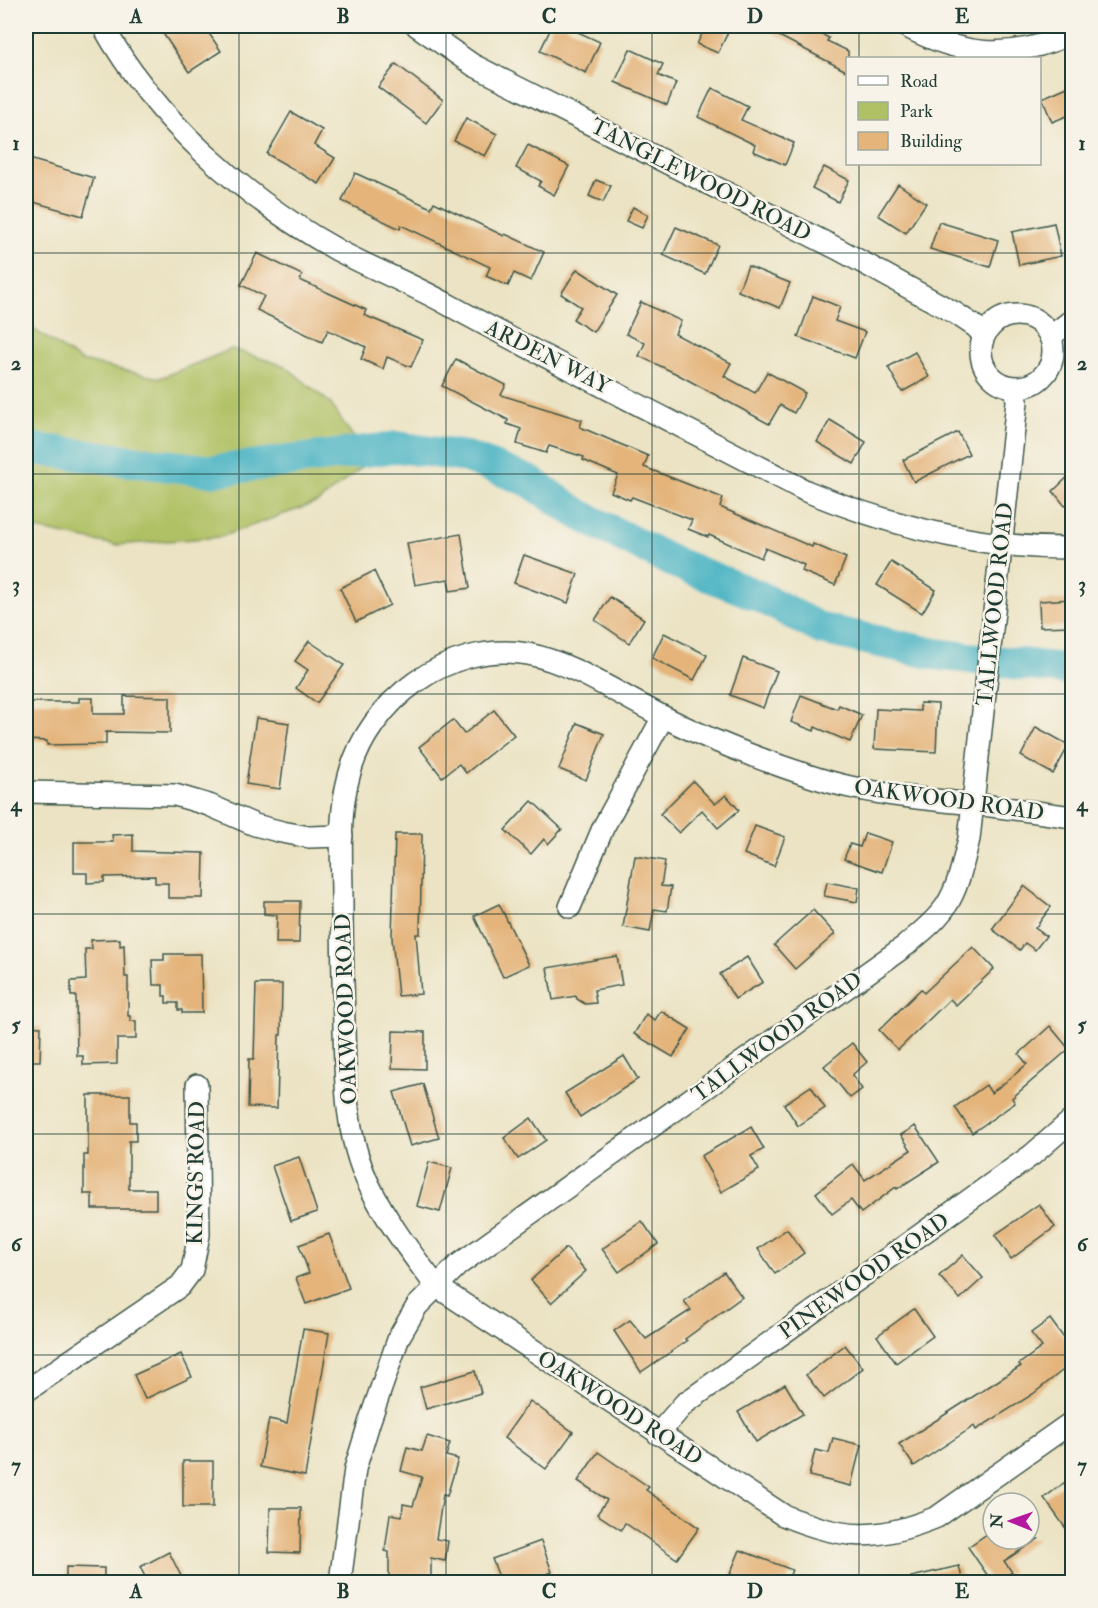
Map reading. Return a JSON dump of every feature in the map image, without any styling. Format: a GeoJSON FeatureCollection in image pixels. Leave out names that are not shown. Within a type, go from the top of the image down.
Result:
{"type":"FeatureCollection","features":[{"type":"Feature","properties":{"kind":"street","name":"ARDEN WAY"},"geometry":{"type":"LineString","coordinates":[[103,26],[138,79],[169,118],[254,195],[294,224],[341,252],[424,291],[806,491],[855,511],[944,534],[1001,543],[1072,548]]}},
{"type":"Feature","properties":{"kind":"street","name":"TANGLEWOOD ROAD"},"geometry":{"type":"LineString","coordinates":[[417,26],[473,65],[838,249],[955,313],[976,327],[984,336]]}},
{"type":"Feature","properties":{"kind":"street"},"geometry":{"type":"LineString","coordinates":[[905,26],[944,44],[1000,53],[1024,51],[1072,33]]}},
{"type":"Feature","properties":{"kind":"street"},"geometry":{"type":"LineString","coordinates":[[1011,315],[1023,316],[1043,327],[1050,337],[1053,348],[1052,360],[1047,371],[1039,380],[1028,386],[1016,388],[998,382],[985,369],[981,358],[984,336],[1000,319],[1011,315]]}},
{"type":"Feature","properties":{"kind":"street"},"geometry":{"type":"LineString","coordinates":[[1050,337],[1072,320]]}},
{"type":"Feature","properties":{"kind":"street","name":"TALLWOOD ROAD"},"geometry":{"type":"LineString","coordinates":[[340,1582],[356,1469],[369,1420],[399,1337],[417,1306],[458,1265],[905,946],[927,927],[945,906],[960,876],[969,839],[1017,402],[1016,388]]}},
{"type":"Feature","properties":{"kind":"street","name":"OAKWOOD ROAD"},"geometry":{"type":"LineString","coordinates":[[1072,816],[891,795],[817,778],[748,754],[663,717],[555,663],[536,657],[507,653],[463,659],[434,670],[386,706],[370,728],[348,778],[342,836],[342,954],[349,1125],[368,1182],[398,1235],[436,1286],[783,1515],[814,1528],[852,1536],[885,1534],[937,1517],[1072,1422]]}},
{"type":"Feature","properties":{"kind":"street"},"geometry":{"type":"LineString","coordinates":[[570,907],[603,828],[663,717]]}},
{"type":"Feature","properties":{"kind":"street"},"geometry":{"type":"LineString","coordinates":[[26,792],[175,795],[208,805],[255,825],[282,832],[309,837],[342,836]]}},
{"type":"Feature","properties":{"kind":"street","name":"KINGS ROAD"},"geometry":{"type":"LineString","coordinates":[[26,1391],[180,1286],[192,1270],[199,1235],[197,1085]]}},
{"type":"Feature","properties":{"kind":"street","name":"PINEWOOD ROAD"},"geometry":{"type":"LineString","coordinates":[[658,1434],[684,1404],[1032,1155],[1072,1120]]}},
{"type":"Feature","properties":{"kind":"green space"},"geometry":{"type":"Polygon","coordinates":[[[26,324],[81,361],[160,378],[232,349],[285,366],[330,403],[370,461],[318,502],[220,537],[115,545],[26,527],[26,324]]]}},
{"type":"Feature","properties":{"kind":"building"},"geometry":{"type":"Polygon","coordinates":[[[158,26],[204,26],[221,51],[189,72],[158,26]]]}},
{"type":"Feature","properties":{"kind":"building"},"geometry":{"type":"Polygon","coordinates":[[[552,26],[565,26],[600,42],[586,73],[540,51],[552,26]]]}},
{"type":"Feature","properties":{"kind":"building"},"geometry":{"type":"Polygon","coordinates":[[[706,26],[731,26],[718,53],[697,44],[706,26]]]}},
{"type":"Feature","properties":{"kind":"building"},"geometry":{"type":"Polygon","coordinates":[[[760,26],[806,26],[829,38],[827,41],[848,51],[846,71],[760,26]]]}},
{"type":"Feature","properties":{"kind":"building"},"geometry":{"type":"Polygon","coordinates":[[[630,49],[663,64],[658,75],[676,83],[667,105],[615,82],[630,49]]]}},
{"type":"Feature","properties":{"kind":"building"},"geometry":{"type":"Polygon","coordinates":[[[396,64],[443,100],[426,123],[378,87],[396,64]]]}},
{"type":"Feature","properties":{"kind":"building"},"geometry":{"type":"Polygon","coordinates":[[[1072,85],[1072,114],[1052,122],[1042,98],[1072,85]]]}},
{"type":"Feature","properties":{"kind":"building"},"geometry":{"type":"Polygon","coordinates":[[[712,88],[748,106],[741,120],[794,143],[785,165],[753,151],[755,145],[698,117],[712,88]]]}},
{"type":"Feature","properties":{"kind":"building"},"geometry":{"type":"Polygon","coordinates":[[[291,112],[322,130],[314,145],[335,158],[319,184],[267,154],[291,112]]]}},
{"type":"Feature","properties":{"kind":"building"},"geometry":{"type":"Polygon","coordinates":[[[466,118],[497,134],[485,156],[454,141],[466,118]]]}},
{"type":"Feature","properties":{"kind":"building"},"geometry":{"type":"Polygon","coordinates":[[[528,145],[569,166],[554,195],[538,186],[541,181],[516,168],[528,145]]]}},
{"type":"Feature","properties":{"kind":"building"},"geometry":{"type":"Polygon","coordinates":[[[26,158],[94,178],[83,216],[26,200],[26,158]]]}},
{"type":"Feature","properties":{"kind":"building"},"geometry":{"type":"Polygon","coordinates":[[[824,167],[849,180],[838,202],[812,188],[824,167]]]}},
{"type":"Feature","properties":{"kind":"building"},"geometry":{"type":"Polygon","coordinates":[[[355,173],[431,208],[434,202],[504,236],[505,234],[544,252],[531,281],[514,273],[508,286],[486,276],[490,267],[401,225],[400,229],[342,201],[355,173]]]}},
{"type":"Feature","properties":{"kind":"building"},"geometry":{"type":"Polygon","coordinates":[[[596,180],[611,186],[603,202],[589,196],[596,180]]]}},
{"type":"Feature","properties":{"kind":"building"},"geometry":{"type":"Polygon","coordinates":[[[898,184],[926,203],[906,233],[878,215],[898,184]]]}},
{"type":"Feature","properties":{"kind":"building"},"geometry":{"type":"Polygon","coordinates":[[[633,207],[648,215],[642,228],[626,221],[633,207]]]}},
{"type":"Feature","properties":{"kind":"building"},"geometry":{"type":"Polygon","coordinates":[[[939,222],[998,240],[990,267],[930,249],[939,222]]]}},
{"type":"Feature","properties":{"kind":"building"},"geometry":{"type":"Polygon","coordinates":[[[1054,223],[1061,256],[1019,265],[1012,232],[1054,223]]]}},
{"type":"Feature","properties":{"kind":"building"},"geometry":{"type":"Polygon","coordinates":[[[676,227],[718,245],[705,274],[663,255],[676,227]]]}},
{"type":"Feature","properties":{"kind":"building"},"geometry":{"type":"Polygon","coordinates":[[[257,253],[302,275],[300,280],[366,310],[364,315],[423,340],[411,367],[387,357],[383,369],[361,359],[366,347],[328,330],[322,342],[257,310],[264,296],[241,285],[257,253]]]}},
{"type":"Feature","properties":{"kind":"building"},"geometry":{"type":"Polygon","coordinates":[[[748,266],[790,283],[780,308],[738,291],[748,266]]]}},
{"type":"Feature","properties":{"kind":"building"},"geometry":{"type":"Polygon","coordinates":[[[577,269],[617,295],[593,332],[573,319],[581,307],[561,294],[577,269]]]}},
{"type":"Feature","properties":{"kind":"building"},"geometry":{"type":"Polygon","coordinates":[[[813,296],[840,307],[835,321],[865,332],[855,358],[798,337],[813,296]]]}},
{"type":"Feature","properties":{"kind":"building"},"geometry":{"type":"Polygon","coordinates":[[[641,302],[681,321],[675,334],[731,363],[724,376],[755,393],[767,372],[805,393],[794,413],[780,405],[769,424],[639,356],[645,343],[626,334],[641,302]]]}},
{"type":"Feature","properties":{"kind":"building"},"geometry":{"type":"Polygon","coordinates":[[[915,352],[929,377],[902,392],[888,367],[915,352]]]}},
{"type":"Feature","properties":{"kind":"building"},"geometry":{"type":"Polygon","coordinates":[[[456,359],[506,385],[501,395],[582,420],[580,427],[648,456],[644,467],[723,498],[720,507],[812,547],[813,544],[846,558],[835,585],[802,571],[804,565],[765,548],[761,558],[709,535],[708,537],[688,529],[692,520],[632,497],[630,500],[611,492],[618,475],[583,460],[584,457],[549,446],[546,453],[517,444],[521,429],[507,424],[508,420],[442,386],[456,359]]]}},
{"type":"Feature","properties":{"kind":"building"},"geometry":{"type":"Polygon","coordinates":[[[830,420],[866,442],[854,464],[817,442],[830,420]]]}},
{"type":"Feature","properties":{"kind":"building"},"geometry":{"type":"Polygon","coordinates":[[[958,432],[969,454],[914,482],[903,460],[958,432]]]}},
{"type":"Feature","properties":{"kind":"building"},"geometry":{"type":"Polygon","coordinates":[[[1072,473],[1072,499],[1065,506],[1053,491],[1072,473]]]}},
{"type":"Feature","properties":{"kind":"building"},"geometry":{"type":"Polygon","coordinates":[[[461,534],[470,588],[450,591],[448,579],[415,585],[407,543],[461,534]]]}},
{"type":"Feature","properties":{"kind":"building"},"geometry":{"type":"Polygon","coordinates":[[[524,555],[578,574],[568,603],[514,583],[524,555]]]}},
{"type":"Feature","properties":{"kind":"building"},"geometry":{"type":"Polygon","coordinates":[[[891,562],[936,590],[922,613],[877,585],[891,562]]]}},
{"type":"Feature","properties":{"kind":"building"},"geometry":{"type":"Polygon","coordinates":[[[374,571],[390,605],[356,622],[340,588],[374,571]]]}},
{"type":"Feature","properties":{"kind":"building"},"geometry":{"type":"Polygon","coordinates":[[[610,597],[644,619],[629,643],[595,620],[610,597]]]}},
{"type":"Feature","properties":{"kind":"building"},"geometry":{"type":"Polygon","coordinates":[[[1072,599],[1072,626],[1040,627],[1039,601],[1072,599]]]}},
{"type":"Feature","properties":{"kind":"building"},"geometry":{"type":"Polygon","coordinates":[[[664,633],[707,655],[694,680],[652,658],[664,633]]]}},
{"type":"Feature","properties":{"kind":"building"},"geometry":{"type":"Polygon","coordinates":[[[309,641],[344,665],[317,703],[296,688],[308,670],[295,661],[309,641]]]}},
{"type":"Feature","properties":{"kind":"building"},"geometry":{"type":"Polygon","coordinates":[[[743,658],[777,671],[763,708],[730,695],[743,658]]]}},
{"type":"Feature","properties":{"kind":"building"},"geometry":{"type":"Polygon","coordinates":[[[801,695],[837,709],[839,705],[862,715],[850,742],[815,727],[814,731],[791,722],[801,695]]]}},
{"type":"Feature","properties":{"kind":"building"},"geometry":{"type":"Polygon","coordinates":[[[124,696],[170,697],[170,733],[106,732],[106,744],[47,745],[47,741],[26,740],[26,702],[79,702],[79,698],[93,698],[93,714],[124,714],[124,696]]]}},
{"type":"Feature","properties":{"kind":"building"},"geometry":{"type":"Polygon","coordinates":[[[920,703],[938,704],[936,752],[874,749],[876,709],[920,711],[920,703]]]}},
{"type":"Feature","properties":{"kind":"building"},"geometry":{"type":"Polygon","coordinates":[[[494,710],[514,735],[466,773],[459,764],[442,777],[419,747],[453,720],[464,734],[494,710]]]}},
{"type":"Feature","properties":{"kind":"building"},"geometry":{"type":"Polygon","coordinates":[[[256,718],[289,723],[280,789],[246,784],[256,718]]]}},
{"type":"Feature","properties":{"kind":"building"},"geometry":{"type":"Polygon","coordinates":[[[577,723],[604,734],[586,780],[559,769],[577,723]]]}},
{"type":"Feature","properties":{"kind":"building"},"geometry":{"type":"Polygon","coordinates":[[[1036,727],[1069,745],[1053,774],[1021,756],[1036,727]]]}},
{"type":"Feature","properties":{"kind":"building"},"geometry":{"type":"Polygon","coordinates":[[[693,781],[715,804],[726,795],[739,810],[718,828],[702,810],[679,833],[660,814],[693,781]]]}},
{"type":"Feature","properties":{"kind":"building"},"geometry":{"type":"Polygon","coordinates":[[[532,801],[562,829],[548,844],[544,839],[531,854],[505,830],[532,801]]]}},
{"type":"Feature","properties":{"kind":"building"},"geometry":{"type":"Polygon","coordinates":[[[755,826],[785,837],[774,866],[744,854],[755,826]]]}},
{"type":"Feature","properties":{"kind":"building"},"geometry":{"type":"Polygon","coordinates":[[[865,833],[892,842],[882,872],[844,859],[850,844],[860,847],[865,833]]]}},
{"type":"Feature","properties":{"kind":"building"},"geometry":{"type":"Polygon","coordinates":[[[133,834],[133,851],[204,853],[203,898],[168,898],[168,883],[155,883],[155,876],[104,877],[104,882],[87,883],[87,873],[74,873],[74,842],[113,842],[112,835],[133,834]]]}},
{"type":"Feature","properties":{"kind":"building"},"geometry":{"type":"Polygon","coordinates":[[[395,834],[422,834],[420,934],[416,934],[421,994],[398,996],[392,938],[395,834]]]}},
{"type":"Feature","properties":{"kind":"building"},"geometry":{"type":"Polygon","coordinates":[[[635,856],[665,861],[661,886],[671,887],[667,911],[654,909],[650,932],[623,927],[635,856]]]}},
{"type":"Feature","properties":{"kind":"building"},"geometry":{"type":"Polygon","coordinates":[[[827,882],[859,888],[857,902],[824,896],[827,882]]]}},
{"type":"Feature","properties":{"kind":"building"},"geometry":{"type":"Polygon","coordinates":[[[1024,886],[1051,907],[1035,928],[1046,936],[1035,950],[1025,943],[1020,950],[992,929],[1024,886]]]}},
{"type":"Feature","properties":{"kind":"building"},"geometry":{"type":"Polygon","coordinates":[[[264,901],[300,901],[299,943],[276,943],[277,915],[264,914],[264,901]]]}},
{"type":"Feature","properties":{"kind":"building"},"geometry":{"type":"Polygon","coordinates":[[[499,904],[529,965],[503,977],[474,916],[499,904]]]}},
{"type":"Feature","properties":{"kind":"building"},"geometry":{"type":"Polygon","coordinates":[[[813,910],[835,934],[795,969],[774,945],[813,910]]]}},
{"type":"Feature","properties":{"kind":"building"},"geometry":{"type":"Polygon","coordinates":[[[120,939],[120,946],[124,945],[125,977],[128,977],[128,1016],[130,1016],[130,1021],[136,1021],[136,1039],[117,1039],[117,1064],[83,1065],[83,1056],[77,1056],[76,996],[71,996],[71,981],[86,980],[85,949],[92,949],[91,940],[120,939]]]}},
{"type":"Feature","properties":{"kind":"building"},"geometry":{"type":"Polygon","coordinates":[[[973,947],[994,969],[956,1005],[950,999],[898,1050],[879,1030],[921,989],[924,993],[973,947]]]}},
{"type":"Feature","properties":{"kind":"building"},"geometry":{"type":"Polygon","coordinates":[[[164,954],[201,954],[202,1013],[182,1013],[182,1010],[178,1010],[178,1003],[166,1003],[166,996],[163,996],[163,985],[153,985],[152,960],[164,960],[164,954]]]}},
{"type":"Feature","properties":{"kind":"building"},"geometry":{"type":"Polygon","coordinates":[[[617,956],[622,985],[594,990],[596,1003],[585,1004],[576,996],[553,1000],[547,968],[617,956]]]}},
{"type":"Feature","properties":{"kind":"building"},"geometry":{"type":"Polygon","coordinates":[[[747,957],[763,982],[735,999],[720,974],[747,957]]]}},
{"type":"Feature","properties":{"kind":"building"},"geometry":{"type":"Polygon","coordinates":[[[256,984],[282,984],[277,1108],[248,1107],[249,1059],[254,1059],[256,984]]]}},
{"type":"Feature","properties":{"kind":"building"},"geometry":{"type":"Polygon","coordinates":[[[661,1011],[690,1029],[673,1057],[634,1034],[646,1014],[655,1020],[661,1011]]]}},
{"type":"Feature","properties":{"kind":"building"},"geometry":{"type":"Polygon","coordinates":[[[26,1026],[41,1027],[40,1061],[26,1061],[26,1026]]]}},
{"type":"Feature","properties":{"kind":"building"},"geometry":{"type":"Polygon","coordinates":[[[1050,1026],[1069,1049],[1012,1098],[1015,1103],[972,1133],[955,1107],[986,1085],[991,1093],[1027,1064],[1019,1054],[1050,1026]]]}},
{"type":"Feature","properties":{"kind":"building"},"geometry":{"type":"Polygon","coordinates":[[[393,1031],[425,1032],[425,1069],[392,1068],[393,1031]]]}},
{"type":"Feature","properties":{"kind":"building"},"geometry":{"type":"Polygon","coordinates":[[[852,1043],[867,1062],[852,1075],[862,1089],[850,1098],[824,1066],[852,1043]]]}},
{"type":"Feature","properties":{"kind":"building"},"geometry":{"type":"Polygon","coordinates":[[[624,1056],[638,1079],[580,1117],[565,1093],[624,1056]]]}},
{"type":"Feature","properties":{"kind":"building"},"geometry":{"type":"Polygon","coordinates":[[[423,1084],[439,1138],[410,1146],[394,1092],[423,1084]]]}},
{"type":"Feature","properties":{"kind":"building"},"geometry":{"type":"Polygon","coordinates":[[[811,1086],[825,1108],[798,1126],[784,1104],[811,1086]]]}},
{"type":"Feature","properties":{"kind":"building"},"geometry":{"type":"Polygon","coordinates":[[[88,1095],[130,1095],[130,1122],[136,1122],[136,1141],[129,1141],[129,1189],[156,1189],[156,1209],[92,1209],[92,1194],[84,1194],[84,1155],[88,1155],[88,1095]]]}},
{"type":"Feature","properties":{"kind":"building"},"geometry":{"type":"Polygon","coordinates":[[[531,1118],[546,1140],[518,1159],[504,1138],[531,1118]]]}},
{"type":"Feature","properties":{"kind":"building"},"geometry":{"type":"Polygon","coordinates":[[[915,1126],[939,1162],[897,1189],[896,1187],[861,1213],[851,1200],[832,1214],[816,1193],[853,1164],[865,1180],[911,1150],[901,1135],[915,1126]]]}},
{"type":"Feature","properties":{"kind":"building"},"geometry":{"type":"Polygon","coordinates":[[[751,1127],[764,1149],[751,1156],[759,1170],[721,1192],[701,1156],[751,1127]]]}},
{"type":"Feature","properties":{"kind":"building"},"geometry":{"type":"Polygon","coordinates":[[[299,1157],[317,1212],[291,1221],[272,1166],[299,1157]]]}},
{"type":"Feature","properties":{"kind":"building"},"geometry":{"type":"Polygon","coordinates":[[[429,1162],[452,1168],[440,1212],[417,1206],[429,1162]]]}},
{"type":"Feature","properties":{"kind":"building"},"geometry":{"type":"Polygon","coordinates":[[[1039,1204],[1055,1227],[1011,1259],[995,1235],[1039,1204]]]}},
{"type":"Feature","properties":{"kind":"building"},"geometry":{"type":"Polygon","coordinates":[[[642,1221],[658,1244],[619,1272],[602,1249],[642,1221]]]}},
{"type":"Feature","properties":{"kind":"building"},"geometry":{"type":"Polygon","coordinates":[[[787,1229],[804,1253],[775,1274],[758,1249],[787,1229]]]}},
{"type":"Feature","properties":{"kind":"building"},"geometry":{"type":"Polygon","coordinates":[[[329,1234],[349,1288],[306,1304],[296,1278],[309,1273],[299,1245],[329,1234]]]}},
{"type":"Feature","properties":{"kind":"building"},"geometry":{"type":"Polygon","coordinates":[[[566,1248],[586,1271],[551,1303],[531,1280],[566,1248]]]}},
{"type":"Feature","properties":{"kind":"building"},"geometry":{"type":"Polygon","coordinates":[[[963,1255],[983,1278],[960,1299],[939,1276],[963,1255]]]}},
{"type":"Feature","properties":{"kind":"building"},"geometry":{"type":"Polygon","coordinates":[[[724,1272],[742,1297],[685,1339],[687,1341],[641,1372],[614,1331],[630,1320],[646,1339],[691,1310],[684,1301],[724,1272]]]}},
{"type":"Feature","properties":{"kind":"building"},"geometry":{"type":"Polygon","coordinates":[[[914,1309],[933,1336],[896,1363],[877,1336],[914,1309]]]}},
{"type":"Feature","properties":{"kind":"building"},"geometry":{"type":"Polygon","coordinates":[[[1050,1319],[1072,1349],[1072,1363],[1033,1394],[976,1430],[974,1426],[914,1466],[899,1444],[1021,1366],[1019,1364],[1042,1347],[1031,1333],[1050,1319]]]}},
{"type":"Feature","properties":{"kind":"building"},"geometry":{"type":"Polygon","coordinates":[[[303,1329],[329,1333],[305,1476],[260,1467],[269,1419],[287,1423],[303,1329]]]}},
{"type":"Feature","properties":{"kind":"building"},"geometry":{"type":"Polygon","coordinates":[[[845,1345],[863,1368],[824,1398],[806,1375],[845,1345]]]}},
{"type":"Feature","properties":{"kind":"building"},"geometry":{"type":"Polygon","coordinates":[[[181,1354],[192,1377],[145,1399],[134,1375],[181,1354]]]}},
{"type":"Feature","properties":{"kind":"building"},"geometry":{"type":"Polygon","coordinates":[[[475,1371],[481,1393],[426,1409],[420,1387],[475,1371]]]}},
{"type":"Feature","properties":{"kind":"building"},"geometry":{"type":"Polygon","coordinates":[[[785,1384],[803,1414],[756,1442],[738,1412],[785,1384]]]}},
{"type":"Feature","properties":{"kind":"building"},"geometry":{"type":"Polygon","coordinates":[[[530,1401],[573,1432],[546,1469],[504,1438],[530,1401]]]}},
{"type":"Feature","properties":{"kind":"building"},"geometry":{"type":"Polygon","coordinates":[[[427,1436],[450,1443],[446,1456],[458,1459],[447,1496],[443,1495],[436,1539],[448,1541],[445,1561],[431,1558],[431,1582],[389,1582],[389,1552],[385,1551],[390,1514],[402,1516],[403,1504],[413,1506],[422,1477],[401,1471],[407,1447],[422,1451],[427,1436]]]}},
{"type":"Feature","properties":{"kind":"building"},"geometry":{"type":"Polygon","coordinates":[[[833,1438],[861,1445],[851,1486],[809,1476],[815,1450],[829,1453],[833,1438]]]}},
{"type":"Feature","properties":{"kind":"building"},"geometry":{"type":"Polygon","coordinates":[[[598,1452],[649,1487],[646,1490],[699,1528],[677,1559],[625,1523],[621,1530],[597,1514],[607,1500],[578,1481],[598,1452]]]}},
{"type":"Feature","properties":{"kind":"building"},"geometry":{"type":"Polygon","coordinates":[[[183,1461],[213,1461],[213,1507],[183,1507],[183,1461]]]}},
{"type":"Feature","properties":{"kind":"building"},"geometry":{"type":"Polygon","coordinates":[[[1072,1477],[1072,1537],[1044,1498],[1072,1477]]]}},
{"type":"Feature","properties":{"kind":"building"},"geometry":{"type":"Polygon","coordinates":[[[270,1508],[301,1508],[300,1553],[269,1552],[270,1508]]]}},
{"type":"Feature","properties":{"kind":"building"},"geometry":{"type":"Polygon","coordinates":[[[981,1538],[981,1551],[1019,1551],[1004,1561],[1012,1572],[997,1582],[992,1582],[968,1547],[981,1538]]]}},
{"type":"Feature","properties":{"kind":"building"},"geometry":{"type":"Polygon","coordinates":[[[541,1541],[552,1572],[524,1582],[501,1582],[492,1559],[541,1541]]]}},
{"type":"Feature","properties":{"kind":"building"},"geometry":{"type":"Polygon","coordinates":[[[740,1550],[792,1570],[787,1582],[752,1582],[730,1574],[740,1550]]]}},
{"type":"Feature","properties":{"kind":"building"},"geometry":{"type":"Polygon","coordinates":[[[169,1552],[184,1582],[148,1582],[140,1567],[169,1552]]]}},
{"type":"Feature","properties":{"kind":"building"},"geometry":{"type":"Polygon","coordinates":[[[959,1566],[963,1582],[912,1582],[911,1577],[959,1566]]]}},
{"type":"Feature","properties":{"kind":"building"},"geometry":{"type":"Polygon","coordinates":[[[66,1567],[104,1568],[104,1582],[66,1582],[66,1567]]]}},
{"type":"Feature","properties":{"kind":"waterway"},"geometry":{"type":"LineString","coordinates":[[26,448],[212,471],[397,447],[467,457],[529,481],[580,515],[671,561],[759,596],[821,629],[935,654],[1072,670]]}}]}
